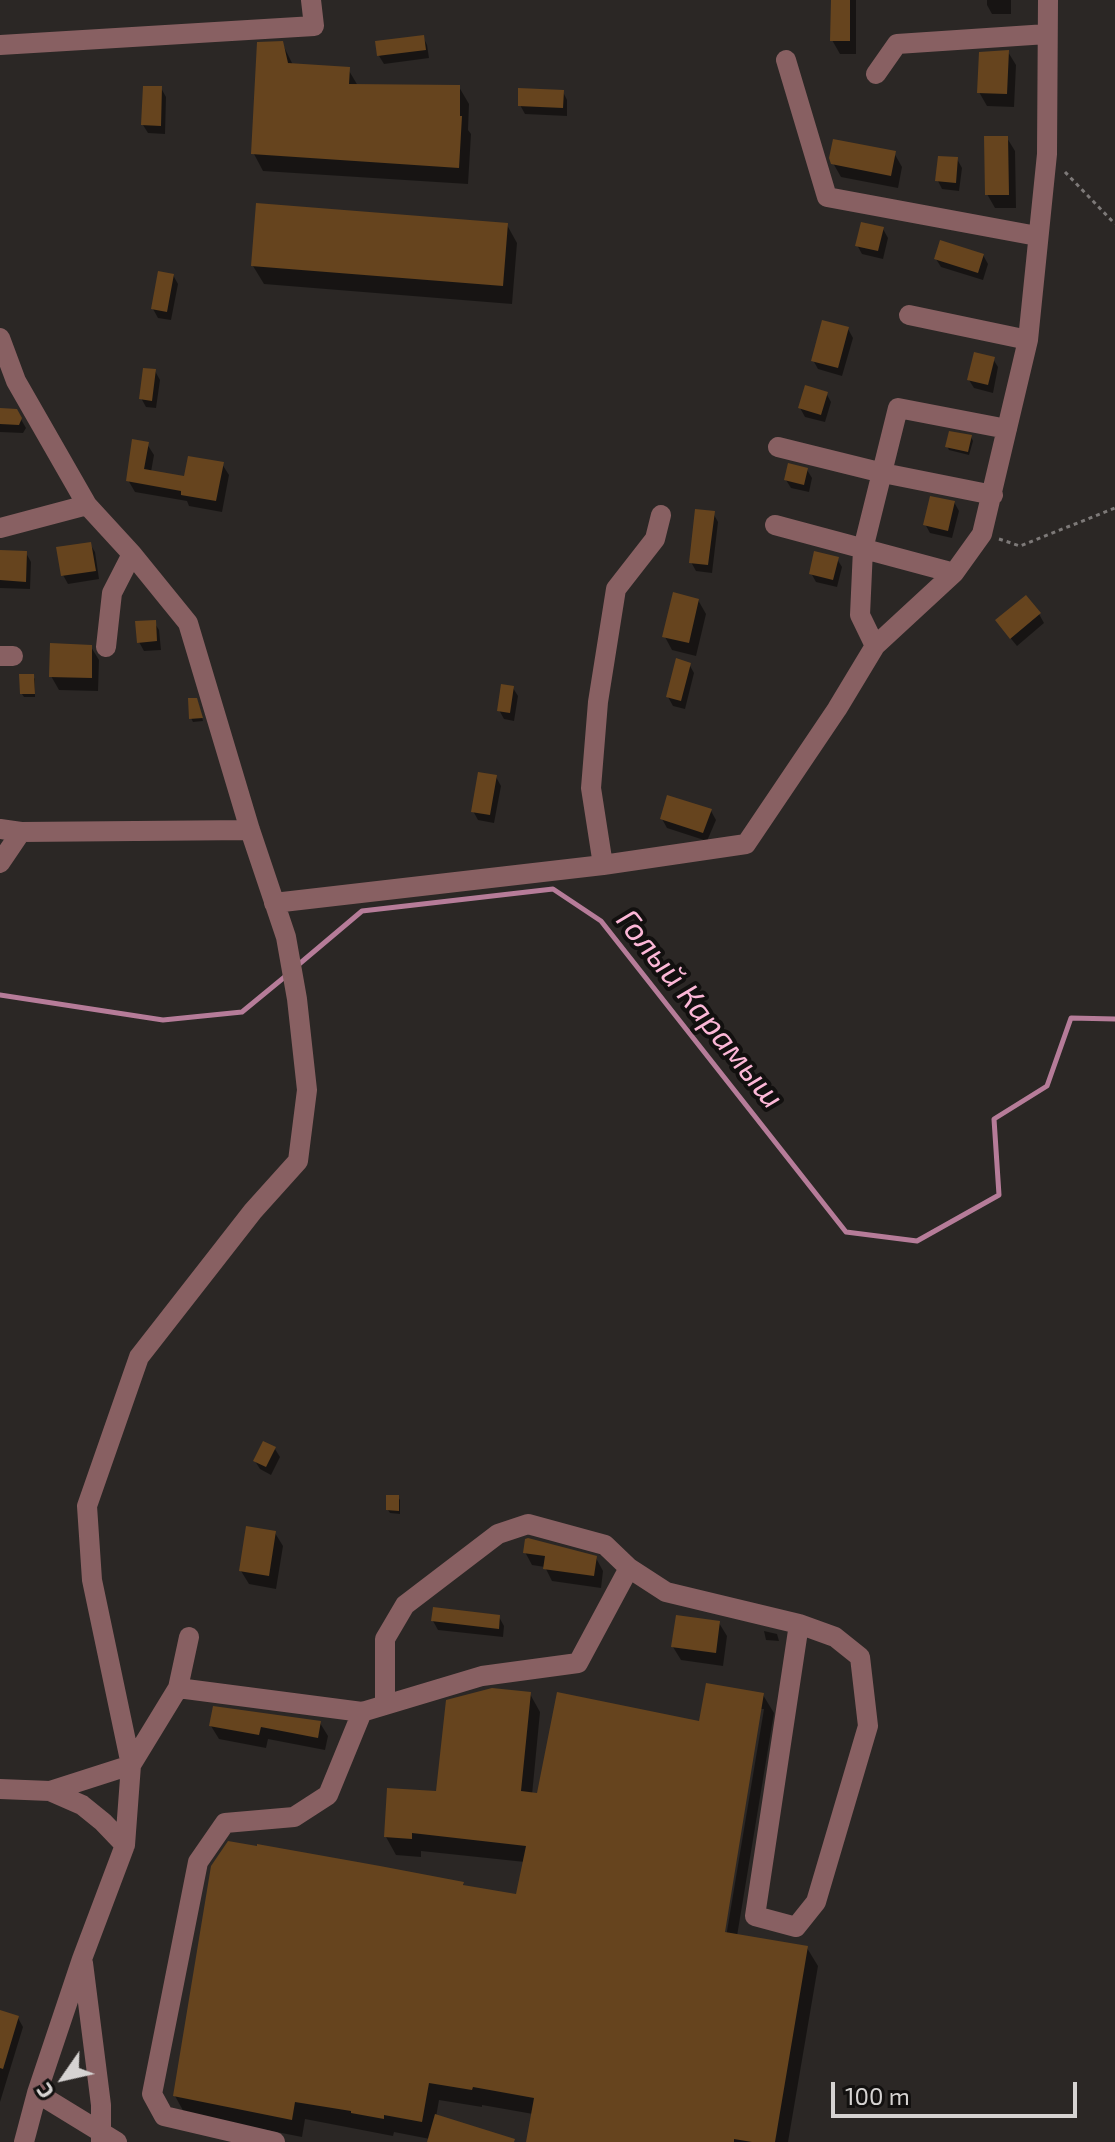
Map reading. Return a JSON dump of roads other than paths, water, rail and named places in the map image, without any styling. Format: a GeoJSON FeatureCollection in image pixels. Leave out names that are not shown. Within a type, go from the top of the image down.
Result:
{"type":"FeatureCollection","features":[{"type":"Feature","properties":{"kind":"street"},"geometry":{"type":"LineString","coordinates":[[0,45],[314,26],[311,0]]}},
{"type":"Feature","properties":{"kind":"street"},"geometry":{"type":"LineString","coordinates":[[274,903],[603,865],[746,844],[837,709],[875,646],[954,573],[982,534],[1028,340],[1047,154],[1048,0]]}},
{"type":"Feature","properties":{"kind":"street"},"geometry":{"type":"LineString","coordinates":[[876,74],[897,44],[1047,34]]}},
{"type":"Feature","properties":{"kind":"street"},"geometry":{"type":"LineString","coordinates":[[786,60],[827,197],[1037,236]]}},
{"type":"Feature","properties":{"kind":"street"},"geometry":{"type":"LineString","coordinates":[[909,315],[1028,340]]}},
{"type":"Feature","properties":{"kind":"street"},"geometry":{"type":"LineString","coordinates":[[0,338],[16,381],[87,505],[188,623],[250,830],[286,937],[297,999],[307,1090],[298,1161],[253,1211],[139,1357],[87,1506],[92,1580],[131,1765],[125,1845],[82,1959],[37,2093],[24,2142]]}},
{"type":"Feature","properties":{"kind":"street"},"geometry":{"type":"LineString","coordinates":[[875,646],[860,615],[863,549],[898,408],[1007,429]]}},
{"type":"Feature","properties":{"kind":"street"},"geometry":{"type":"LineString","coordinates":[[778,447],[883,473],[993,495]]}},
{"type":"Feature","properties":{"kind":"street"},"geometry":{"type":"LineString","coordinates":[[0,528],[87,505]]}},
{"type":"Feature","properties":{"kind":"street"},"geometry":{"type":"LineString","coordinates":[[603,865],[591,788],[598,702],[616,589],[655,539],[661,515]]}},
{"type":"Feature","properties":{"kind":"street"},"geometry":{"type":"LineString","coordinates":[[775,525],[954,573]]}},
{"type":"Feature","properties":{"kind":"street"},"geometry":{"type":"LineString","coordinates":[[106,647],[112,593],[132,554]]}},
{"type":"Feature","properties":{"kind":"street"},"geometry":{"type":"LineString","coordinates":[[0,829],[21,832],[250,830]]}},
{"type":"Feature","properties":{"kind":"street"},"geometry":{"type":"LineString","coordinates":[[0,863],[21,832]]}},
{"type":"Feature","properties":{"kind":"street"},"geometry":{"type":"LineString","coordinates":[[385,1705],[385,1639],[405,1605],[498,1534],[528,1524],[605,1545],[629,1568],[666,1592],[799,1624],[835,1637],[860,1657],[868,1726],[816,1902],[796,1927],[755,1916],[799,1624]]}},
{"type":"Feature","properties":{"kind":"street"},"geometry":{"type":"LineString","coordinates":[[178,1688],[362,1712],[482,1676],[578,1663],[629,1568]]}},
{"type":"Feature","properties":{"kind":"street"},"geometry":{"type":"LineString","coordinates":[[0,1789],[50,1791],[131,1765],[178,1688],[189,1637]]}},
{"type":"Feature","properties":{"kind":"street"},"geometry":{"type":"LineString","coordinates":[[275,2142],[164,2116],[152,2094],[198,1862],[225,1823],[294,1817],[328,1795],[362,1712]]}},
{"type":"Feature","properties":{"kind":"street"},"geometry":{"type":"LineString","coordinates":[[50,1791],[82,1805],[125,1845]]}},
{"type":"Feature","properties":{"kind":"street"},"geometry":{"type":"LineString","coordinates":[[82,1959],[107,2139]]}},
{"type":"Feature","properties":{"kind":"street"},"geometry":{"type":"LineString","coordinates":[[37,2093],[107,2139]]}},
{"type":"Feature","properties":{"kind":"waterway","name":"Голый Карамыш"},"geometry":{"type":"LineString","coordinates":[[298,965],[362,911],[553,889],[601,921],[846,1232],[917,1241],[999,1195],[994,1119],[1047,1086],[1071,1018],[1115,1019]]}},
{"type":"Feature","properties":{"kind":"waterway","name":"Голый Карамыш"},"geometry":{"type":"LineString","coordinates":[[0,995],[163,1020],[242,1012],[287,975]]}}]}
